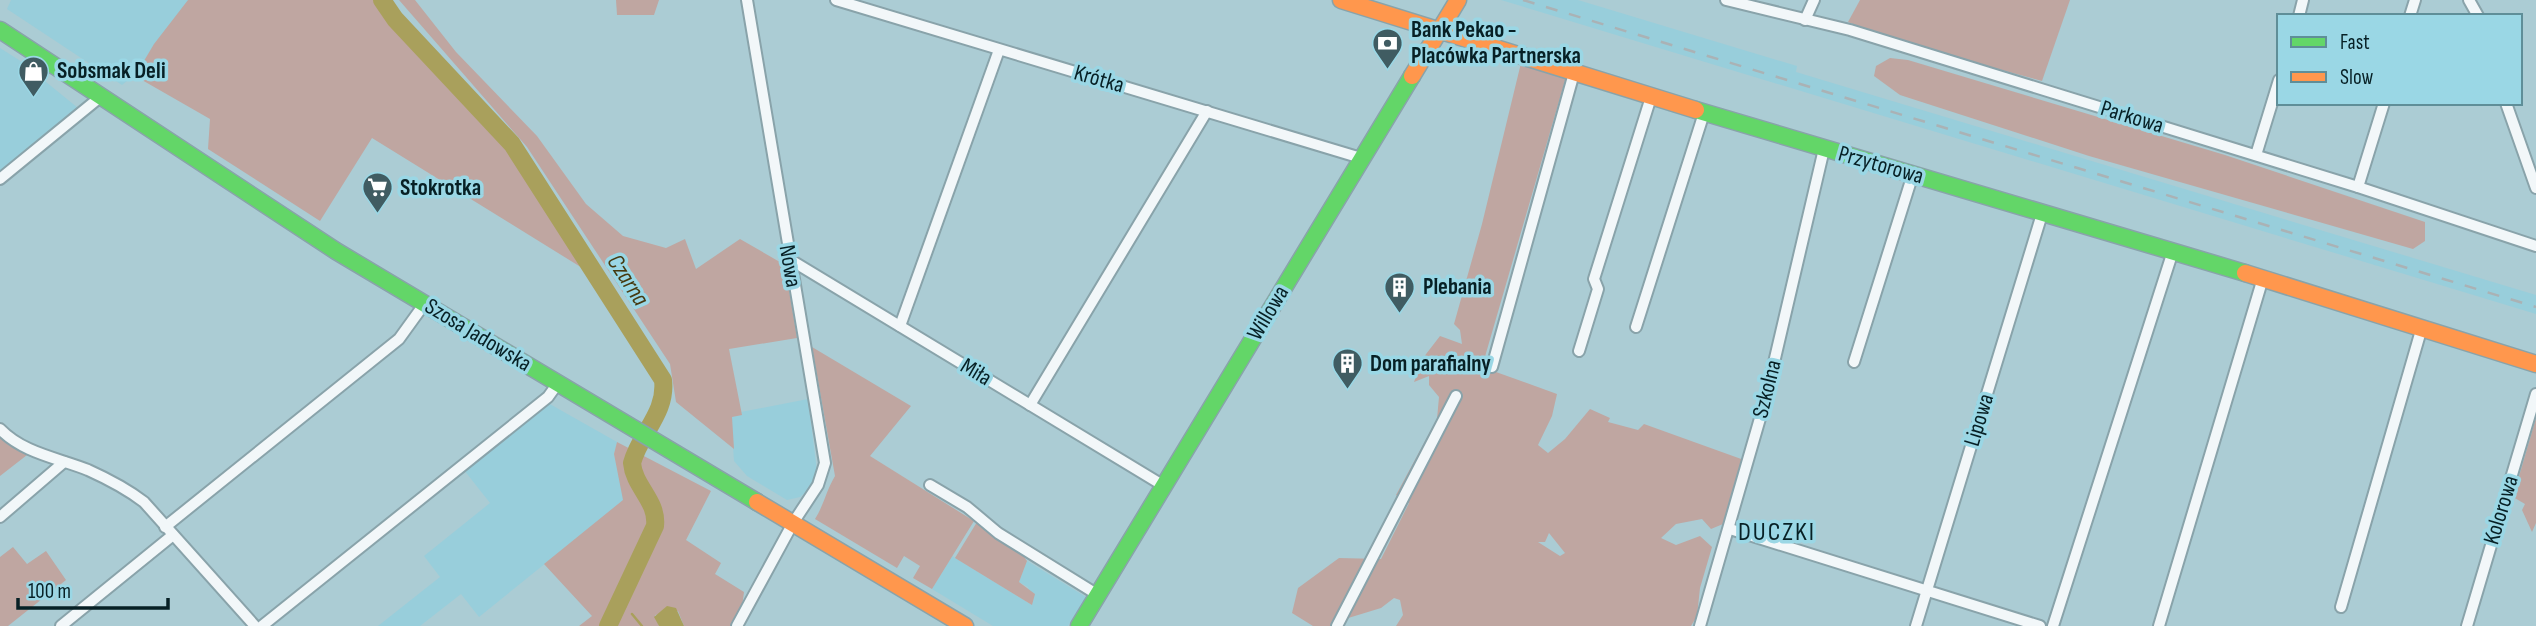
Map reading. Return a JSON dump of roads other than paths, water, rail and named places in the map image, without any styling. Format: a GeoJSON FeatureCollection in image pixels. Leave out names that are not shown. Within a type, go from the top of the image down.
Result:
{"type":"FeatureCollection","features":[{"type":"Feature","properties":{"kind":"street","name":"Nowa"},"geometry":{"type":"LineString","coordinates":[[737,626],[785,543],[793,523],[818,485],[825,463],[747,0]]}},
{"type":"Feature","properties":{"kind":"street","name":"Krótka"},"geometry":{"type":"LineString","coordinates":[[836,0],[1362,158]]}},
{"type":"Feature","properties":{"kind":"street","name":"Przytorowa"},"geometry":{"type":"LineString","coordinates":[[1341,0],[1651,97],[2422,327]]}},
{"type":"Feature","properties":{"kind":"street","name":"Willowa"},"geometry":{"type":"LineString","coordinates":[[1079,626],[1458,0]]}},
{"type":"Feature","properties":{"kind":"street","name":"Parkowa"},"geometry":{"type":"LineString","coordinates":[[1726,0],[1850,30],[2535,244]]}},
{"type":"Feature","properties":{"kind":"street"},"geometry":{"type":"LineString","coordinates":[[1805,20],[1814,0]]}},
{"type":"Feature","properties":{"kind":"street","name":"Szosa Jadowska"},"geometry":{"type":"LineString","coordinates":[[0,30],[231,185],[965,626]]}},
{"type":"Feature","properties":{"kind":"street"},"geometry":{"type":"LineString","coordinates":[[900,326],[999,50]]}},
{"type":"Feature","properties":{"kind":"street"},"geometry":{"type":"LineString","coordinates":[[1493,367],[1574,73]]}},
{"type":"Feature","properties":{"kind":"street"},"geometry":{"type":"LineString","coordinates":[[2256,155],[2277,87]]}},
{"type":"Feature","properties":{"kind":"street"},"geometry":{"type":"LineString","coordinates":[[1579,351],[1598,289],[1594,279],[1651,97]]}},
{"type":"Feature","properties":{"kind":"street"},"geometry":{"type":"LineString","coordinates":[[0,179],[99,98]]}},
{"type":"Feature","properties":{"kind":"street"},"geometry":{"type":"LineString","coordinates":[[2358,187],[2383,105]]}},
{"type":"Feature","properties":{"kind":"street"},"geometry":{"type":"LineString","coordinates":[[2507,105],[2536,188]]}},
{"type":"Feature","properties":{"kind":"street"},"geometry":{"type":"LineString","coordinates":[[1030,405],[1207,111]]}},
{"type":"Feature","properties":{"kind":"street"},"geometry":{"type":"LineString","coordinates":[[1636,327],[1704,113]]}},
{"type":"Feature","properties":{"kind":"street","name":"Szkolna"},"geometry":{"type":"LineString","coordinates":[[1700,626],[1765,401],[1824,149]]}},
{"type":"Feature","properties":{"kind":"street"},"geometry":{"type":"LineString","coordinates":[[1854,362],[1913,174]]}},
{"type":"Feature","properties":{"kind":"street","name":"Lipowa"},"geometry":{"type":"LineString","coordinates":[[1916,626],[2042,214]]}},
{"type":"Feature","properties":{"kind":"street"},"geometry":{"type":"LineString","coordinates":[[2053,626],[2173,251]]}},
{"type":"Feature","properties":{"kind":"street","name":"Miła"},"geometry":{"type":"LineString","coordinates":[[789,259],[1164,486]]}},
{"type":"Feature","properties":{"kind":"street"},"geometry":{"type":"LineString","coordinates":[[2159,626],[2263,278]]}},
{"type":"Feature","properties":{"kind":"street"},"geometry":{"type":"LineString","coordinates":[[61,626],[169,531],[400,339],[425,303]]}},
{"type":"Feature","properties":{"kind":"street"},"geometry":{"type":"LineString","coordinates":[[2341,607],[2422,327],[2536,364]]}},
{"type":"Feature","properties":{"kind":"street"},"geometry":{"type":"LineString","coordinates":[[262,626],[548,397],[558,383]]}},
{"type":"Feature","properties":{"kind":"street","name":"Kolorowa"},"geometry":{"type":"LineString","coordinates":[[2466,626],[2536,394]]}},
{"type":"Feature","properties":{"kind":"street"},"geometry":{"type":"LineString","coordinates":[[1337,626],[1456,396]]}},
{"type":"Feature","properties":{"kind":"street"},"geometry":{"type":"LineString","coordinates":[[0,429],[26,448],[126,489],[144,502],[255,626]]}},
{"type":"Feature","properties":{"kind":"street"},"geometry":{"type":"LineString","coordinates":[[0,517],[64,462]]}},
{"type":"Feature","properties":{"kind":"street"},"geometry":{"type":"LineString","coordinates":[[930,485],[967,507],[998,533],[1098,595]]}},
{"type":"Feature","properties":{"kind":"street"},"geometry":{"type":"LineString","coordinates":[[1730,529],[2040,626]]}},
{"type":"Feature","properties":{"kind":"waterway","name":"Czarna"},"geometry":{"type":"LineString","coordinates":[[382,0],[395,19],[512,144],[663,380],[661,403],[632,463],[653,509],[655,526],[608,626]]}},
{"type":"Feature","properties":{"kind":"waterway","name":"Czarna"},"geometry":{"type":"LineString","coordinates":[[620,601],[625,607]]}},
{"type":"Feature","properties":{"kind":"waterway"},"geometry":{"type":"LineString","coordinates":[[632,614],[642,626]]}},
{"type":"Feature","properties":{"kind":"railway"},"geometry":{"type":"LineString","coordinates":[[1523,0],[2536,307]]}},
{"type":"Feature","properties":{"kind":"place","name":"Bank Pekao - Placówka Partnerska"},"geometry":{"type":"Point","coordinates":[1388,70]}},
{"type":"Feature","properties":{"kind":"place","name":"Sobsmak Deli"},"geometry":{"type":"Point","coordinates":[34,98]}},
{"type":"Feature","properties":{"kind":"place","name":"Stokrotka"},"geometry":{"type":"Point","coordinates":[377,215]}},
{"type":"Feature","properties":{"kind":"place","name":"Plebania"},"geometry":{"type":"Point","coordinates":[1400,314]}},
{"type":"Feature","properties":{"kind":"place","name":"Dom parafialny"},"geometry":{"type":"Point","coordinates":[1347,391]}},
{"type":"Feature","properties":{"kind":"district","name":"DUCZKI"},"geometry":{"type":"Point","coordinates":[1777,532]}}]}
